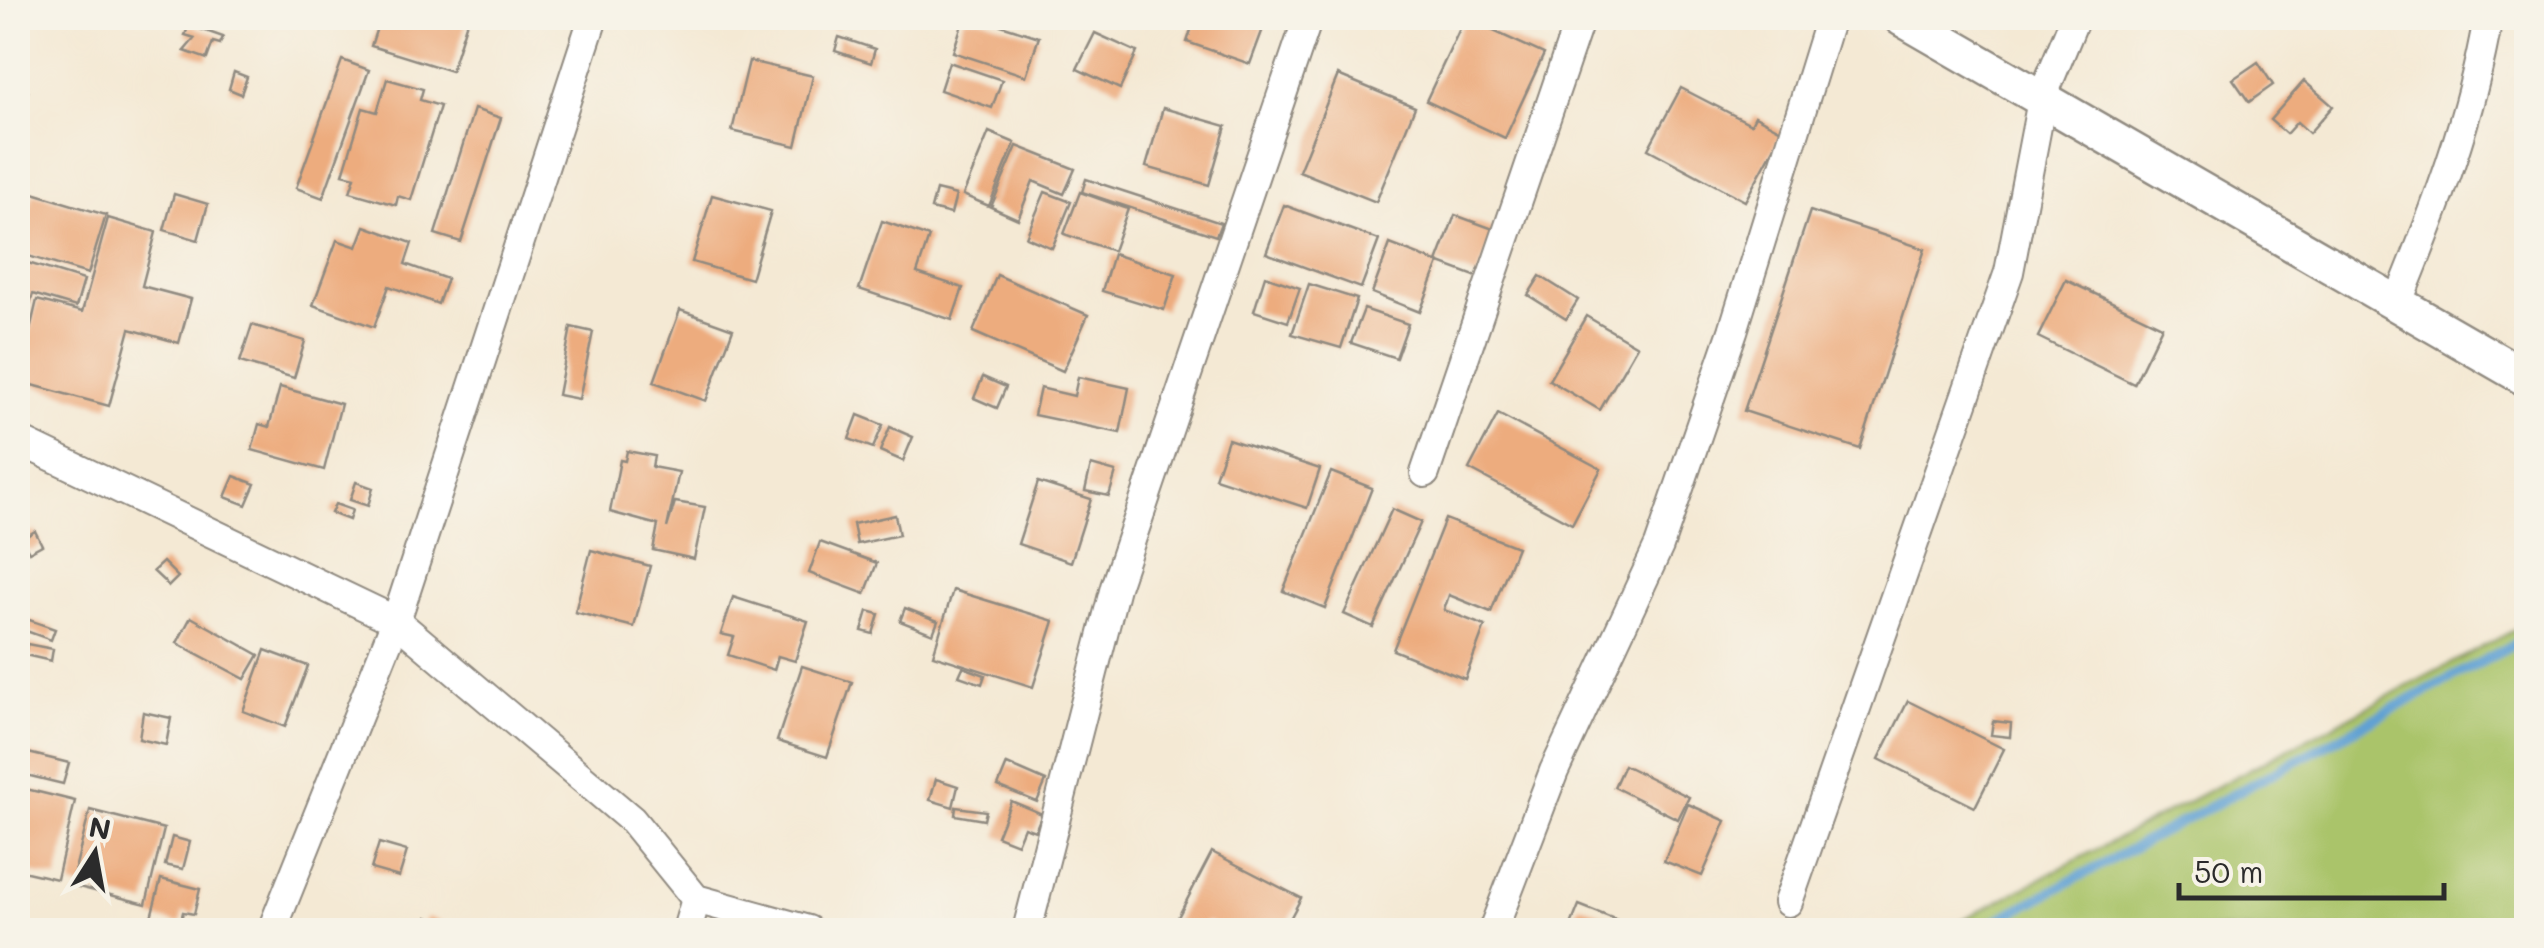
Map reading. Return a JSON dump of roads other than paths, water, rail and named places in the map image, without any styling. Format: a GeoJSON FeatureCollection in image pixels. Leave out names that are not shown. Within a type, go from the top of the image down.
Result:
{"type":"FeatureCollection","features":[{"type":"Feature","properties":{"kind":"street"},"geometry":{"type":"LineString","coordinates":[[272,930],[396,621],[594,18]]}},
{"type":"Feature","properties":{"kind":"street"},"geometry":{"type":"LineString","coordinates":[[1027,930],[1115,587],[1308,18]]}},
{"type":"Feature","properties":{"kind":"street"},"geometry":{"type":"LineString","coordinates":[[1426,473],[1580,18]]}},
{"type":"Feature","properties":{"kind":"street"},"geometry":{"type":"LineString","coordinates":[[1493,930],[1554,771],[1658,546],[1733,331],[1830,18]]}},
{"type":"Feature","properties":{"kind":"street"},"geometry":{"type":"LineString","coordinates":[[1902,18],[2043,95],[2526,378]]}},
{"type":"Feature","properties":{"kind":"street"},"geometry":{"type":"LineString","coordinates":[[1788,902],[2009,272],[2043,95],[2075,18]]}},
{"type":"Feature","properties":{"kind":"street"},"geometry":{"type":"LineString","coordinates":[[2397,304],[2440,201],[2478,75],[2488,18]]}},
{"type":"Feature","properties":{"kind":"street"},"geometry":{"type":"LineString","coordinates":[[18,440],[396,621],[632,820],[696,899],[808,930]]}},
{"type":"Feature","properties":{"kind":"street"},"geometry":{"type":"LineString","coordinates":[[687,930],[696,899]]}},
{"type":"Feature","properties":{"kind":"waterway"},"geometry":{"type":"LineString","coordinates":[[1979,930],[2526,638]]}}]}
